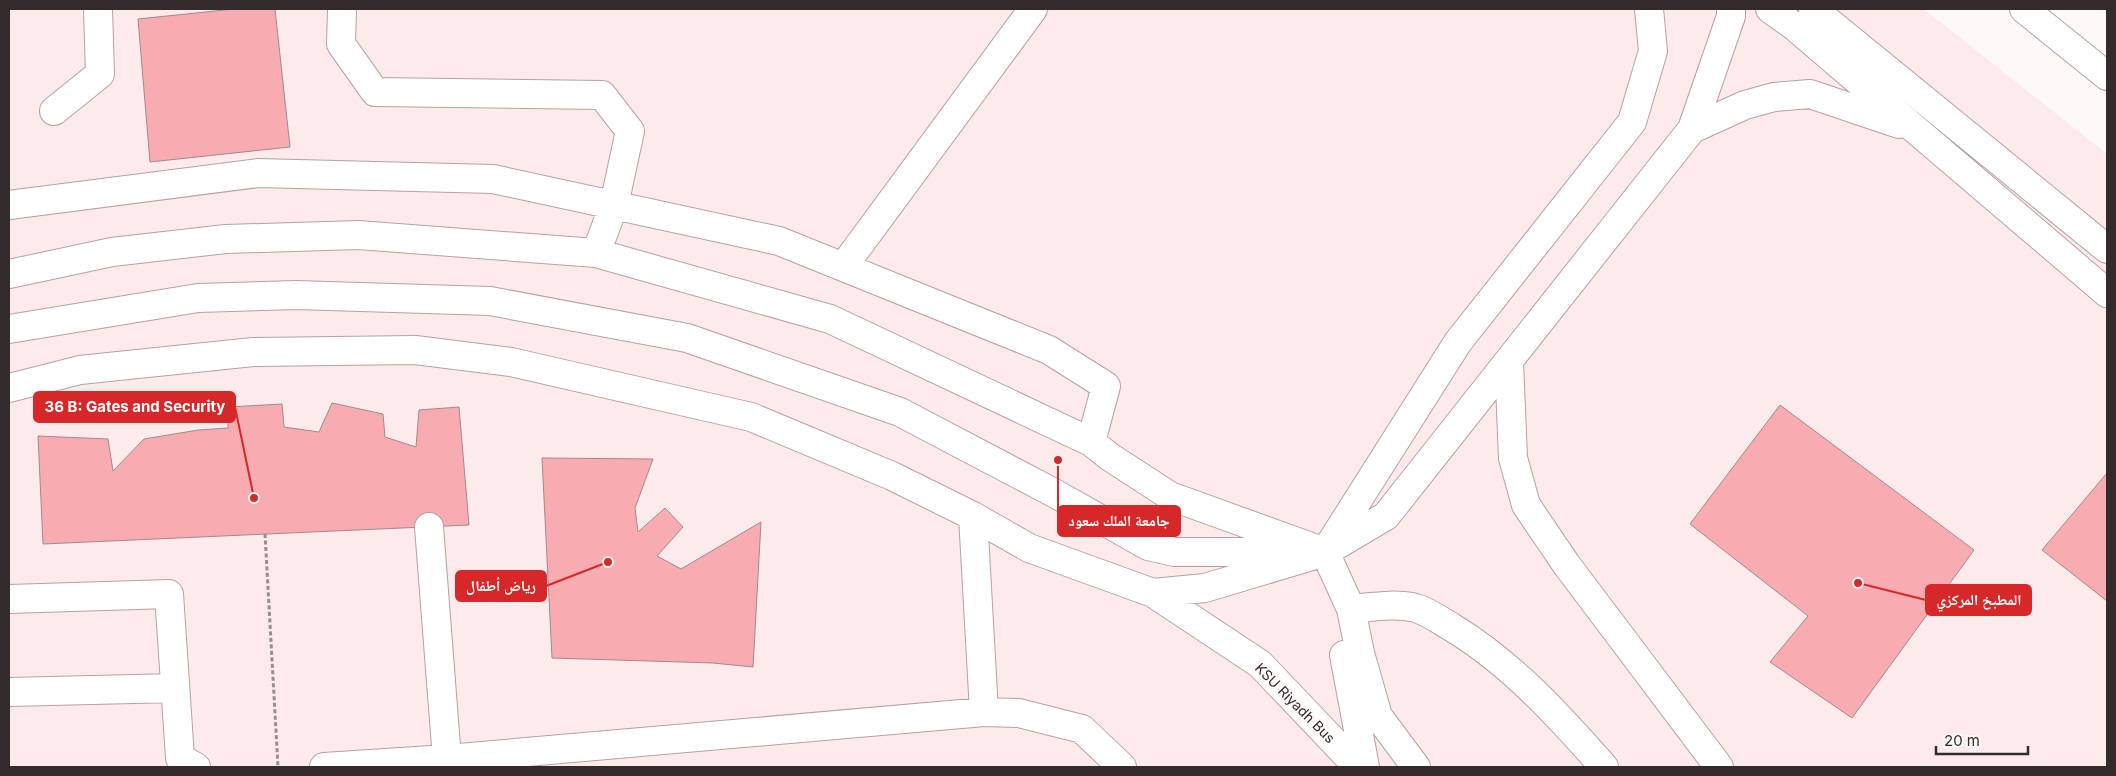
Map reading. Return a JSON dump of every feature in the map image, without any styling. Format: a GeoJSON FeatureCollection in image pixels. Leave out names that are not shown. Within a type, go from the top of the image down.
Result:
{"type":"FeatureCollection","features":[{"type":"Feature","properties":{"kind":"street"},"geometry":{"type":"LineString","coordinates":[[54,112],[100,74],[98,9]]}},
{"type":"Feature","properties":{"kind":"street"},"geometry":{"type":"LineString","coordinates":[[342,9],[341,44],[375,92],[602,95],[630,131],[614,205],[596,253]]}},
{"type":"Feature","properties":{"kind":"street"},"geometry":{"type":"LineString","coordinates":[[844,267],[1033,9]]}},
{"type":"Feature","properties":{"kind":"street"},"geometry":{"type":"LineString","coordinates":[[1365,767],[1325,552],[1458,342],[1632,122],[1653,51],[1649,9]]}},
{"type":"Feature","properties":{"kind":"street"},"geometry":{"type":"LineString","coordinates":[[9,388],[80,370],[253,352],[415,350],[511,362],[751,418],[892,476],[973,516],[1029,548],[1154,593],[1205,588],[1325,552],[1386,516],[1692,130],[1731,16],[1731,9]]}},
{"type":"Feature","properties":{"kind":"street"},"geometry":{"type":"LineString","coordinates":[[1770,9],[1794,26],[2107,293]]}},
{"type":"Feature","properties":{"kind":"street"},"geometry":{"type":"LineString","coordinates":[[1813,9],[2107,249]]}},
{"type":"Feature","properties":{"kind":"street"},"geometry":{"type":"LineString","coordinates":[[2024,9],[2106,72]]}},
{"type":"Feature","properties":{"kind":"street"},"geometry":{"type":"LineString","coordinates":[[1692,130],[1745,104],[1774,97],[1810,94],[1912,128]]}},
{"type":"Feature","properties":{"kind":"street"},"geometry":{"type":"LineString","coordinates":[[9,205],[258,173],[493,179],[779,241],[1049,350],[1106,386],[1091,442]]}},
{"type":"Feature","properties":{"kind":"street"},"geometry":{"type":"LineString","coordinates":[[9,274],[112,252],[226,239],[358,234],[596,253],[830,320],[1091,442],[1110,457],[1170,496],[1325,552],[1351,608],[1360,653],[1378,716],[1416,767]]}},
{"type":"Feature","properties":{"kind":"street"},"geometry":{"type":"LineString","coordinates":[[9,329],[198,298],[296,295],[490,301],[687,338],[900,412],[1054,492],[1148,546],[1174,552],[1325,552]]}},
{"type":"Feature","properties":{"kind":"street"},"geometry":{"type":"LineString","coordinates":[[1509,362],[1513,458],[1526,505],[1566,564],[1720,767]]}},
{"type":"Feature","properties":{"kind":"street"},"geometry":{"type":"LineString","coordinates":[[973,516],[984,712]]}},
{"type":"Feature","properties":{"kind":"street"},"geometry":{"type":"LineString","coordinates":[[429,527],[447,759]]}},
{"type":"Feature","properties":{"kind":"street","name":"KSU Riyadh Bus"},"geometry":{"type":"LineString","coordinates":[[1154,593],[1260,664],[1358,767]]}},
{"type":"Feature","properties":{"kind":"street"},"geometry":{"type":"LineString","coordinates":[[9,599],[168,594],[180,758],[196,767]]}},
{"type":"Feature","properties":{"kind":"street"},"geometry":{"type":"LineString","coordinates":[[1351,608],[1396,605],[1417,609],[1436,617],[1492,655],[1524,683],[1569,727],[1604,767]]}},
{"type":"Feature","properties":{"kind":"street"},"geometry":{"type":"LineString","coordinates":[[9,692],[175,688]]}},
{"type":"Feature","properties":{"kind":"street"},"geometry":{"type":"LineString","coordinates":[[324,767],[447,759],[984,712],[1019,713],[1082,729],[1122,767]]}},
{"type":"Feature","properties":{"kind":"path"},"geometry":{"type":"LineString","coordinates":[[265,534],[278,767]]}},
{"type":"Feature","properties":{"kind":"shaded area"},"geometry":{"type":"Polygon","coordinates":[[[9,9],[1924,9],[2107,154],[2107,767],[9,767],[9,9]]]}},
{"type":"Feature","properties":{"kind":"building"},"geometry":{"type":"Polygon","coordinates":[[[234,9],[275,9],[290,147],[150,162],[138,19],[234,9]]]}},
{"type":"Feature","properties":{"kind":"building"},"geometry":{"type":"Polygon","coordinates":[[[332,403],[383,414],[385,437],[416,447],[419,410],[459,407],[469,525],[43,544],[38,436],[108,439],[113,471],[144,439],[198,430],[228,428],[229,407],[282,404],[284,427],[319,432],[332,403]]]}},
{"type":"Feature","properties":{"kind":"building"},"geometry":{"type":"Polygon","coordinates":[[[1780,405],[1974,550],[1852,718],[1770,662],[1808,616],[1690,524],[1780,405]]]}},
{"type":"Feature","properties":{"kind":"building"},"geometry":{"type":"Polygon","coordinates":[[[542,458],[653,459],[635,508],[638,532],[665,508],[683,527],[657,556],[681,569],[761,522],[753,667],[713,663],[552,658],[542,458]]]}},
{"type":"Feature","properties":{"kind":"building"},"geometry":{"type":"Polygon","coordinates":[[[2107,473],[2107,601],[2042,550],[2107,473]]]}},
{"type":"Feature","properties":{"kind":"place","name":"جامعة الملك سعود"},"geometry":{"type":"Point","coordinates":[1058,460]}},
{"type":"Feature","properties":{"kind":"place","name":"36 B: Gates and Security"},"geometry":{"type":"Point","coordinates":[254,498]}},
{"type":"Feature","properties":{"kind":"place","name":"رياض أطفال"},"geometry":{"type":"Point","coordinates":[608,562]}},
{"type":"Feature","properties":{"kind":"place","name":"المطبخ المركزي"},"geometry":{"type":"Point","coordinates":[1858,583]}}]}
